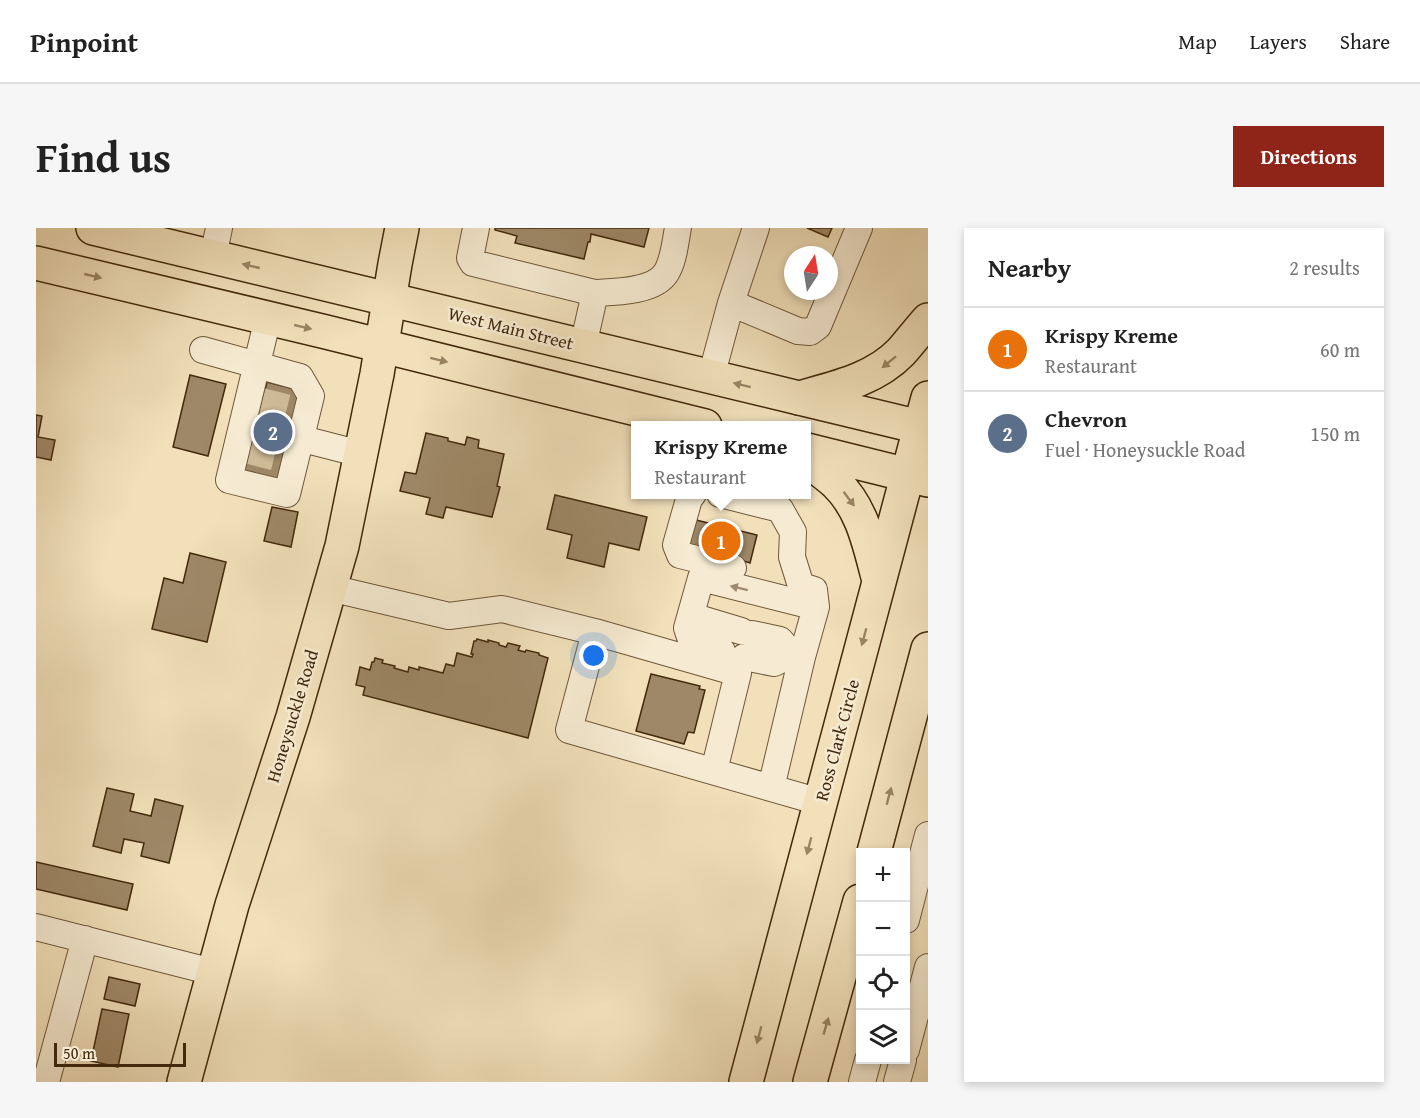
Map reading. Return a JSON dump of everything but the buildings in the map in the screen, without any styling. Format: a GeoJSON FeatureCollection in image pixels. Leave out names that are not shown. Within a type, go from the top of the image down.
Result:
{"type":"FeatureCollection","features":[{"type":"Feature","properties":{"kind":"main road","name":"West Main Street"},"geometry":{"type":"LineString","coordinates":[[93,228],[216,242],[389,298],[799,398],[925,418]]}},
{"type":"Feature","properties":{"kind":"main road","name":"Honeysuckle Road"},"geometry":{"type":"LineString","coordinates":[[184,1082],[232,905],[293,717],[342,546],[362,454],[402,228]]}},
{"type":"Feature","properties":{"kind":"main road"},"geometry":{"type":"LineString","coordinates":[[36,263],[685,421]]}},
{"type":"Feature","properties":{"kind":"main road"},"geometry":{"type":"LineString","coordinates":[[799,398],[855,381],[880,369],[900,353],[928,320]]}},
{"type":"Feature","properties":{"kind":"main road","name":"Ross Clark Circle"},"geometry":{"type":"LineString","coordinates":[[746,1082],[879,581],[918,477],[925,418]]}},
{"type":"Feature","properties":{"kind":"main road"},"geometry":{"type":"LineString","coordinates":[[811,451],[918,477]]}},
{"type":"Feature","properties":{"kind":"main road"},"geometry":{"type":"LineString","coordinates":[[811,463],[837,484],[858,512],[867,533],[879,581]]}},
{"type":"Feature","properties":{"kind":"main road"},"geometry":{"type":"LineString","coordinates":[[875,848],[928,649]]}},
{"type":"Feature","properties":{"kind":"main road"},"geometry":{"type":"LineString","coordinates":[[810,1082],[855,947]]}},
{"type":"Feature","properties":{"kind":"lane"},"geometry":{"type":"LineString","coordinates":[[476,228],[470,258],[473,263],[595,293],[627,291],[652,284],[664,276],[671,262],[678,228]]}},
{"type":"Feature","properties":{"kind":"lane"},"geometry":{"type":"LineString","coordinates":[[711,377],[731,303],[756,228]]}},
{"type":"Feature","properties":{"kind":"lane"},"geometry":{"type":"LineString","coordinates":[[731,303],[798,331],[810,332],[818,326],[859,228]]}},
{"type":"Feature","properties":{"kind":"lane"},"geometry":{"type":"LineString","coordinates":[[583,346],[595,293]]}},
{"type":"Feature","properties":{"kind":"lane"},"geometry":{"type":"LineString","coordinates":[[203,350],[257,365],[300,377],[311,396],[302,411],[293,450],[287,494],[229,480],[246,438],[255,399],[257,365],[268,318]]}},
{"type":"Feature","properties":{"kind":"lane"},"geometry":{"type":"LineString","coordinates":[[293,450],[362,454]]}},
{"type":"Feature","properties":{"kind":"lane"},"geometry":{"type":"LineString","coordinates":[[690,499],[676,545],[680,555],[814,590],[816,607],[797,655],[796,686],[771,788]]}},
{"type":"Feature","properties":{"kind":"lane"},"geometry":{"type":"LineString","coordinates":[[737,499],[780,509],[793,532],[792,557],[801,586]]}},
{"type":"Feature","properties":{"kind":"lane"},"geometry":{"type":"LineString","coordinates":[[680,656],[701,578],[816,607]]}},
{"type":"Feature","properties":{"kind":"lane"},"geometry":{"type":"LineString","coordinates":[[330,588],[449,616],[502,609],[680,656],[742,650],[780,640],[797,655]]}},
{"type":"Feature","properties":{"kind":"lane"},"geometry":{"type":"LineString","coordinates":[[689,622],[742,650],[796,686]]}},
{"type":"Feature","properties":{"kind":"lane"},"geometry":{"type":"LineString","coordinates":[[595,632],[569,730],[820,802]]}},
{"type":"Feature","properties":{"kind":"lane"},"geometry":{"type":"LineString","coordinates":[[714,771],[742,650]]}},
{"type":"Feature","properties":{"kind":"lane"},"geometry":{"type":"LineString","coordinates":[[910,905],[928,835]]}},
{"type":"Feature","properties":{"kind":"lane"},"geometry":{"type":"LineString","coordinates":[[36,927],[213,972]]}},
{"type":"Feature","properties":{"kind":"lane"},"geometry":{"type":"LineString","coordinates":[[46,1082],[85,939]]}},
{"type":"Feature","properties":{"kind":"lane"},"geometry":{"type":"LineString","coordinates":[[910,1035],[928,967]]}},
{"type":"Feature","properties":{"kind":"lane"},"geometry":{"type":"LineString","coordinates":[[862,1082],[867,1064]]}},
{"type":"Feature","properties":{"kind":"lane"},"geometry":{"type":"LineString","coordinates":[[897,1082],[902,1064]]}},
{"type":"Feature","properties":{"kind":"tunnel"},"geometry":{"type":"LineString","coordinates":[[262,401],[298,410]]}},
{"type":"Feature","properties":{"kind":"tunnel"},"geometry":{"type":"LineString","coordinates":[[255,427],[291,436]]}},
{"type":"Feature","properties":{"kind":"tunnel"},"geometry":{"type":"LineString","coordinates":[[249,451],[285,460]]}},
{"type":"Feature","properties":{"kind":"place","name":"Chevron"},"geometry":{"type":"Point","coordinates":[273,432]}},
{"type":"Feature","properties":{"kind":"place","name":"Krispy Kreme"},"geometry":{"type":"Point","coordinates":[721,541]}}]}
